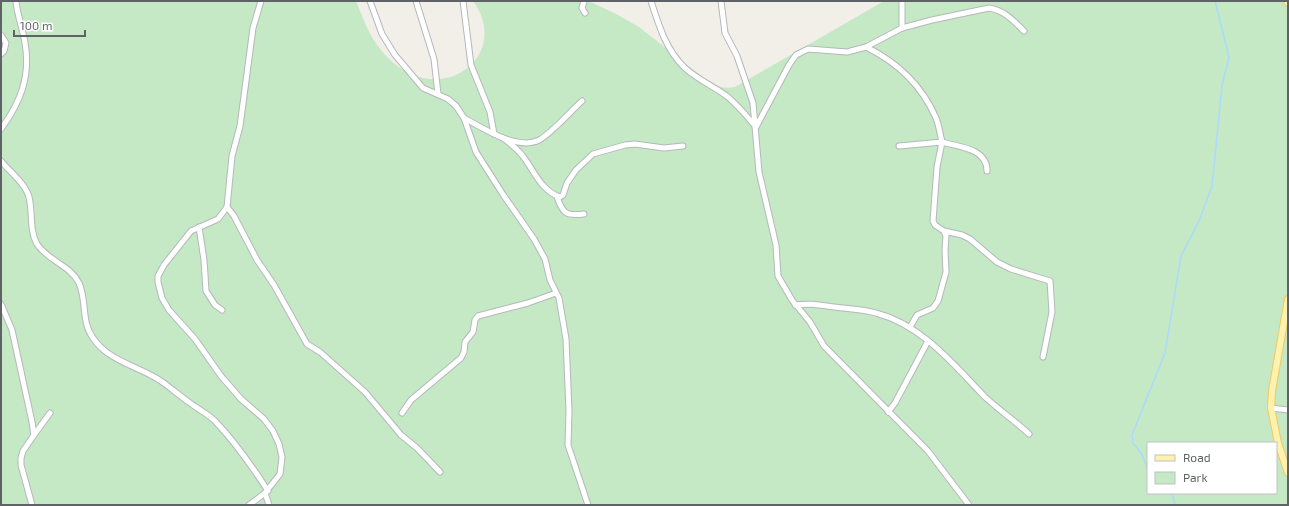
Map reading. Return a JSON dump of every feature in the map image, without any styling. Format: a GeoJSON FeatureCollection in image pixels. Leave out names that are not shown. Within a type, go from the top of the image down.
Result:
{"type":"FeatureCollection","features":[{"type":"Feature","properties":{"kind":"main road"},"geometry":{"type":"LineString","coordinates":[[1288,299],[1272,392],[1271,408],[1273,424],[1288,473]]}},
{"type":"Feature","properties":{"kind":"street"},"geometry":{"type":"LineString","coordinates":[[1,129],[15,109],[24,89],[26,45],[16,1]]}},
{"type":"Feature","properties":{"kind":"street"},"geometry":{"type":"LineString","coordinates":[[250,505],[267,492],[276,481],[282,466],[282,457],[279,444],[273,430],[264,419],[241,399],[221,376],[195,339],[169,310],[159,290],[158,276],[164,265],[191,231],[218,219],[227,207],[232,156],[240,126],[252,35],[261,1]]}},
{"type":"Feature","properties":{"kind":"street"},"geometry":{"type":"LineString","coordinates":[[370,1],[382,34],[395,55],[422,88],[448,98],[456,106],[464,118],[476,152],[534,239],[545,259],[563,315],[566,339],[569,411],[568,445],[588,505]]}},
{"type":"Feature","properties":{"kind":"street"},"geometry":{"type":"LineString","coordinates":[[416,1],[434,59],[438,94]]}},
{"type":"Feature","properties":{"kind":"street"},"geometry":{"type":"LineString","coordinates":[[463,1],[471,65],[490,112],[494,134]]}},
{"type":"Feature","properties":{"kind":"street"},"geometry":{"type":"LineString","coordinates":[[584,1],[582,8],[585,13]]}},
{"type":"Feature","properties":{"kind":"street"},"geometry":{"type":"LineString","coordinates":[[651,1],[659,28],[670,50],[685,68],[703,82],[727,97],[756,127]]}},
{"type":"Feature","properties":{"kind":"street"},"geometry":{"type":"LineString","coordinates":[[721,1],[725,33],[737,56],[753,103],[759,172],[776,245],[778,276],[795,305],[810,322],[824,346],[928,451],[969,505]]}},
{"type":"Feature","properties":{"kind":"street"},"geometry":{"type":"LineString","coordinates":[[902,1],[902,28]]}},
{"type":"Feature","properties":{"kind":"street"},"geometry":{"type":"LineString","coordinates":[[756,127],[789,65],[796,56],[808,49],[847,52],[866,47],[902,28],[989,8],[997,9],[1012,18],[1024,31]]}},
{"type":"Feature","properties":{"kind":"street"},"geometry":{"type":"LineString","coordinates":[[1,35],[6,43],[4,51],[1,54]]}},
{"type":"Feature","properties":{"kind":"street"},"geometry":{"type":"LineString","coordinates":[[866,47],[886,57],[904,72],[919,90],[937,120],[942,142],[937,167],[933,221],[935,225],[944,231],[962,235],[970,239],[986,254],[1011,269],[1050,281],[1052,312],[1043,357]]}},
{"type":"Feature","properties":{"kind":"street"},"geometry":{"type":"LineString","coordinates":[[464,118],[494,134],[514,142],[533,142],[538,141],[582,101]]}},
{"type":"Feature","properties":{"kind":"street"},"geometry":{"type":"LineString","coordinates":[[503,138],[514,146],[523,156],[538,179],[557,196],[560,206],[567,214],[570,216],[584,214]]}},
{"type":"Feature","properties":{"kind":"street"},"geometry":{"type":"LineString","coordinates":[[899,146],[942,142],[977,152],[986,161],[987,171]]}},
{"type":"Feature","properties":{"kind":"street"},"geometry":{"type":"LineString","coordinates":[[557,196],[562,196],[567,183],[576,170],[593,154],[625,145],[635,144],[664,148],[683,146]]}},
{"type":"Feature","properties":{"kind":"street"},"geometry":{"type":"LineString","coordinates":[[1,161],[25,189],[28,196],[34,235],[37,244],[43,251],[69,269],[79,282],[84,299],[87,327],[92,338],[102,350],[124,363],[162,381],[214,419],[252,465],[267,492],[269,505]]}},
{"type":"Feature","properties":{"kind":"street"},"geometry":{"type":"LineString","coordinates":[[227,207],[234,216],[257,260],[274,285],[307,344],[320,352],[364,392],[401,435],[432,462],[440,472]]}},
{"type":"Feature","properties":{"kind":"street"},"geometry":{"type":"LineString","coordinates":[[199,227],[204,260],[206,290],[212,302],[222,310]]}},
{"type":"Feature","properties":{"kind":"street"},"geometry":{"type":"LineString","coordinates":[[910,327],[918,314],[933,308],[938,301],[946,272],[944,250],[946,236],[944,231]]}},
{"type":"Feature","properties":{"kind":"street"},"geometry":{"type":"LineString","coordinates":[[402,413],[411,400],[461,358],[464,352],[465,342],[473,332],[475,320],[478,316],[528,303],[556,293]]}},
{"type":"Feature","properties":{"kind":"street"},"geometry":{"type":"LineString","coordinates":[[795,305],[815,303],[834,307],[856,308],[878,313],[910,327],[942,351],[987,398],[1029,434]]}},
{"type":"Feature","properties":{"kind":"street"},"geometry":{"type":"LineString","coordinates":[[1,304],[12,330],[34,435]]}},
{"type":"Feature","properties":{"kind":"street"},"geometry":{"type":"LineString","coordinates":[[888,412],[896,403],[928,341]]}},
{"type":"Feature","properties":{"kind":"street"},"geometry":{"type":"LineString","coordinates":[[1271,408],[1288,410]]}},
{"type":"Feature","properties":{"kind":"street"},"geometry":{"type":"LineString","coordinates":[[32,505],[21,465],[21,458],[23,451],[50,413]]}},
{"type":"Feature","properties":{"kind":"green space"},"geometry":{"type":"Polygon","coordinates":[[[1,1],[356,1],[367,27],[377,45],[402,69],[423,78],[444,78],[462,72],[476,59],[484,42],[483,22],[473,1],[585,1],[593,3],[616,14],[639,27],[709,82],[728,88],[735,87],[884,1],[1288,1],[1288,505],[1,505],[1,1]]]}},
{"type":"Feature","properties":{"kind":"waterway"},"geometry":{"type":"LineString","coordinates":[[1147,467],[1141,453],[1133,443],[1132,435],[1165,353],[1181,256],[1199,221],[1212,186],[1222,86],[1229,57],[1215,1]]}},
{"type":"Feature","properties":{"kind":"waterway"},"geometry":{"type":"LineString","coordinates":[[1172,494],[1175,505]]}}]}
